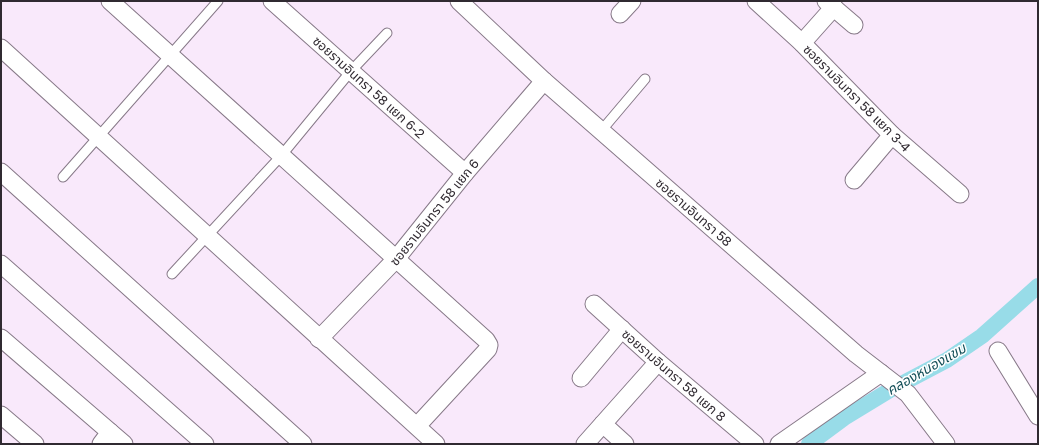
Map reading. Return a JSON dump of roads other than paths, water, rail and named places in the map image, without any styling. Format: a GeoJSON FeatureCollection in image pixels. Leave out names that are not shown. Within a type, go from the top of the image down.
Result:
{"type":"FeatureCollection","features":[{"type":"Feature","properties":{"kind":"street"},"geometry":{"type":"LineString","coordinates":[[110,1],[486,340],[489,345],[417,426]]}},
{"type":"Feature","properties":{"kind":"street","name":"ซอยรามอินทรา 58 แยก 6-2"},"geometry":{"type":"LineString","coordinates":[[272,1],[465,173]]}},
{"type":"Feature","properties":{"kind":"street","name":"ซอยรามอินทรา 58"},"geometry":{"type":"LineString","coordinates":[[459,1],[601,131],[850,348],[908,394],[946,444]]}},
{"type":"Feature","properties":{"kind":"street"},"geometry":{"type":"LineString","coordinates":[[620,14],[632,1]]}},
{"type":"Feature","properties":{"kind":"street","name":"ซอยรามอินทรา 58 แยก 3-4"},"geometry":{"type":"LineString","coordinates":[[756,1],[802,43],[892,135],[960,194]]}},
{"type":"Feature","properties":{"kind":"street"},"geometry":{"type":"LineString","coordinates":[[802,43],[830,4],[854,24]]}},
{"type":"Feature","properties":{"kind":"street"},"geometry":{"type":"LineString","coordinates":[[1,48],[436,444]]}},
{"type":"Feature","properties":{"kind":"street","name":"ซอยรามอินทรา 58 แยก 6"},"geometry":{"type":"LineString","coordinates":[[319,339],[396,259],[465,173],[544,80]]}},
{"type":"Feature","properties":{"kind":"street"},"geometry":{"type":"LineString","coordinates":[[854,180],[892,135]]}},
{"type":"Feature","properties":{"kind":"street"},"geometry":{"type":"LineString","coordinates":[[1,172],[303,444]]}},
{"type":"Feature","properties":{"kind":"street"},"geometry":{"type":"LineString","coordinates":[[1,264],[206,444]]}},
{"type":"Feature","properties":{"kind":"street","name":"ซอยรามอินทรา 58 แยก 8"},"geometry":{"type":"LineString","coordinates":[[594,304],[658,362],[755,444]]}},
{"type":"Feature","properties":{"kind":"street"},"geometry":{"type":"LineString","coordinates":[[581,378],[622,329]]}},
{"type":"Feature","properties":{"kind":"street"},"geometry":{"type":"LineString","coordinates":[[1,338],[105,438],[124,444]]}},
{"type":"Feature","properties":{"kind":"street"},"geometry":{"type":"LineString","coordinates":[[998,351],[1033,398],[1038,416]]}},
{"type":"Feature","properties":{"kind":"street"},"geometry":{"type":"LineString","coordinates":[[585,444],[658,362]]}},
{"type":"Feature","properties":{"kind":"street"},"geometry":{"type":"LineString","coordinates":[[779,444],[883,374]]}},
{"type":"Feature","properties":{"kind":"street"},"geometry":{"type":"LineString","coordinates":[[1,415],[35,444]]}},
{"type":"Feature","properties":{"kind":"street"},"geometry":{"type":"LineString","coordinates":[[603,424],[624,444]]}},
{"type":"Feature","properties":{"kind":"lane"},"geometry":{"type":"LineString","coordinates":[[63,177],[218,1]]}},
{"type":"Feature","properties":{"kind":"lane"},"geometry":{"type":"LineString","coordinates":[[172,274],[281,156],[351,71],[387,33]]}},
{"type":"Feature","properties":{"kind":"lane"},"geometry":{"type":"LineString","coordinates":[[601,131],[645,79]]}},
{"type":"Feature","properties":{"kind":"waterway","name":"คลองหนองแขม"},"geometry":{"type":"LineString","coordinates":[[809,444],[844,418],[890,390],[947,360],[982,336],[1038,286]]}}]}
